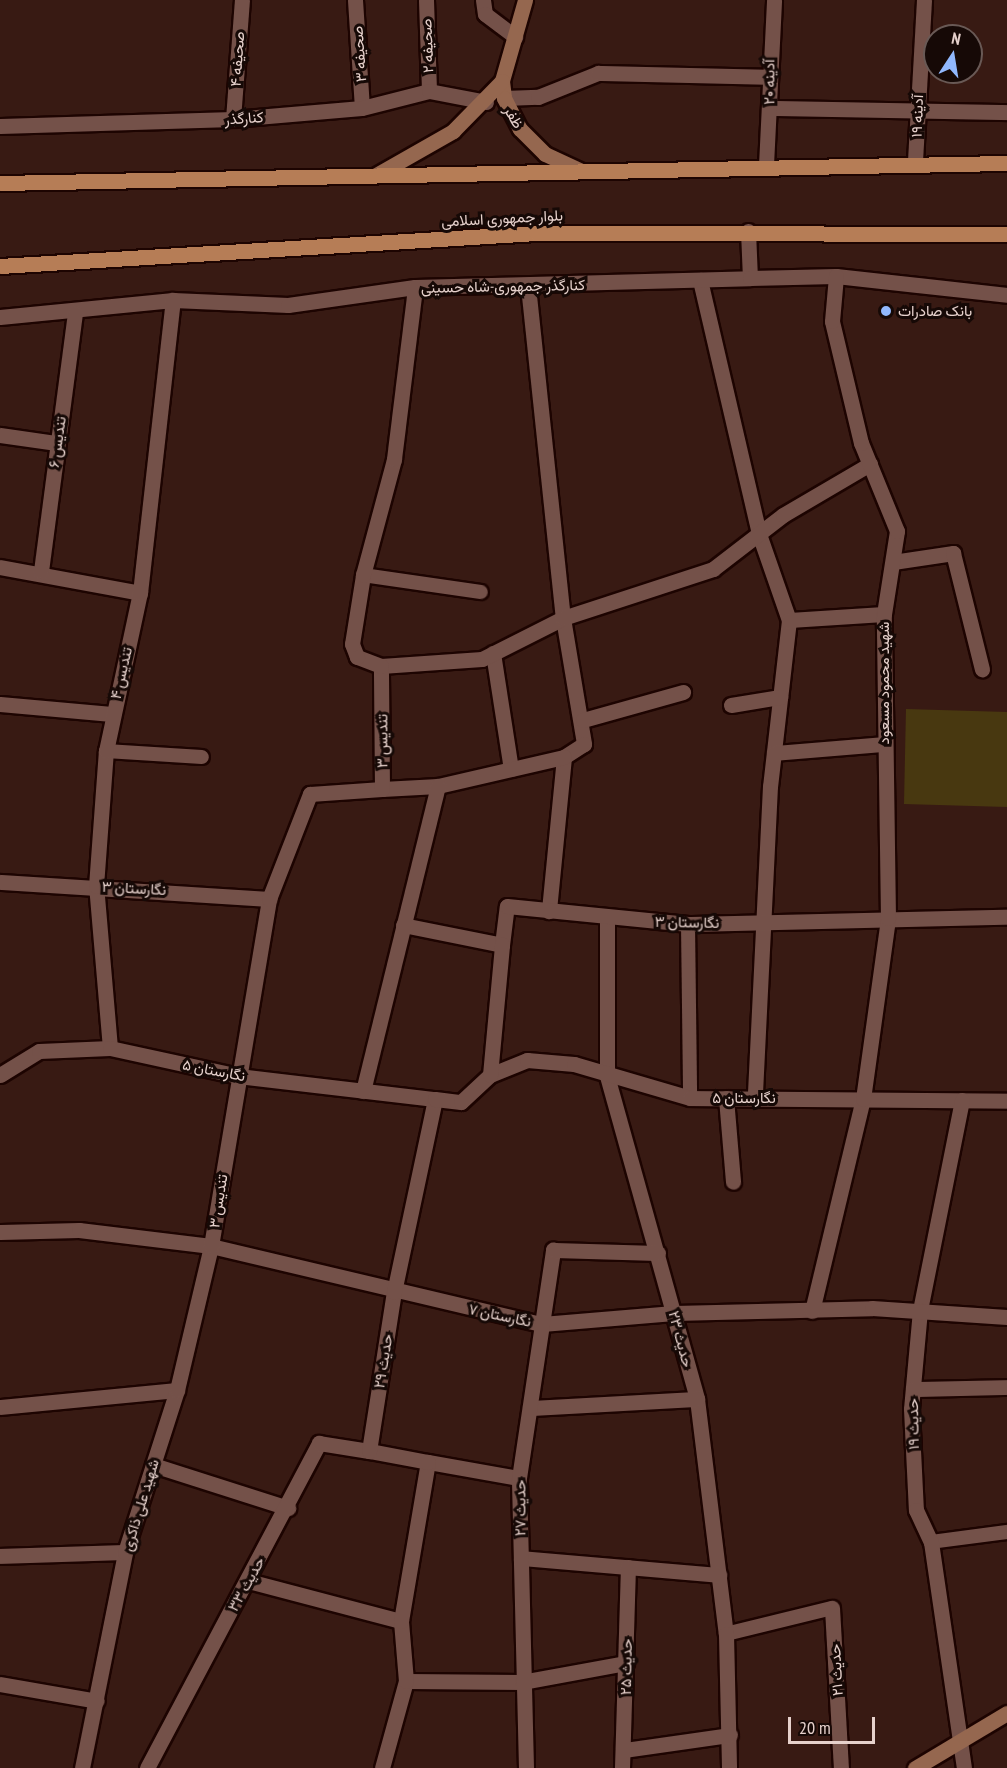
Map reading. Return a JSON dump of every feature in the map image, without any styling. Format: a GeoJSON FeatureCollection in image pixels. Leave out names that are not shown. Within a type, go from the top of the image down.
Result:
{"type":"FeatureCollection","features":[{"type":"Feature","properties":{"kind":"main road"},"geometry":{"type":"LineString","coordinates":[[0,183],[376,176],[915,161],[1007,163]]}},
{"type":"Feature","properties":{"kind":"main road","name":"بلوار جمهوری اسلامی"},"geometry":{"type":"LineString","coordinates":[[0,267],[536,233],[748,231],[1007,234]]}},
{"type":"Feature","properties":{"kind":"street","name":"صحیفه ۴"},"geometry":{"type":"LineString","coordinates":[[233,119],[242,0]]}},
{"type":"Feature","properties":{"kind":"street","name":"صحیفه ۳"},"geometry":{"type":"LineString","coordinates":[[355,0],[362,108]]}},
{"type":"Feature","properties":{"kind":"street","name":"صحیفه ۲"},"geometry":{"type":"LineString","coordinates":[[426,0],[429,91]]}},
{"type":"Feature","properties":{"kind":"street"},"geometry":{"type":"LineString","coordinates":[[483,0],[485,14],[515,37]]}},
{"type":"Feature","properties":{"kind":"street","name":"ظفر"},"geometry":{"type":"LineString","coordinates":[[525,0],[502,81],[504,98],[520,129],[545,154],[579,170]]}},
{"type":"Feature","properties":{"kind":"street","name":"آدینه ۲۰"},"geometry":{"type":"LineString","coordinates":[[766,165],[774,0]]}},
{"type":"Feature","properties":{"kind":"street","name":"آدینه ۱۹"},"geometry":{"type":"LineString","coordinates":[[915,161],[924,0]]}},
{"type":"Feature","properties":{"kind":"street"},"geometry":{"type":"LineString","coordinates":[[504,98],[538,97],[598,73],[769,77]]}},
{"type":"Feature","properties":{"kind":"street"},"geometry":{"type":"LineString","coordinates":[[376,176],[421,154],[486,102],[502,81]]}},
{"type":"Feature","properties":{"kind":"street","name":"کنارگذر"},"geometry":{"type":"LineString","coordinates":[[0,126],[233,119],[362,108],[429,91],[486,102]]}},
{"type":"Feature","properties":{"kind":"street"},"geometry":{"type":"LineString","coordinates":[[769,108],[917,114],[1007,112]]}},
{"type":"Feature","properties":{"kind":"street"},"geometry":{"type":"LineString","coordinates":[[748,231],[750,278]]}},
{"type":"Feature","properties":{"kind":"street","name":"کنارگذر جمهوری-شاه حسینی"},"geometry":{"type":"LineString","coordinates":[[0,317],[75,313],[173,300],[288,305],[415,287],[528,286],[836,276],[1007,295]]}},
{"type":"Feature","properties":{"kind":"street","name":"شهید محمود مسعود"},"geometry":{"type":"LineString","coordinates":[[812,1311],[863,1099],[888,918],[884,744],[885,614],[897,531],[870,464],[832,321],[836,276]]}},
{"type":"Feature","properties":{"kind":"street"},"geometry":{"type":"LineString","coordinates":[[700,280],[759,534],[789,620],[774,753],[755,1098]]}},
{"type":"Feature","properties":{"kind":"street"},"geometry":{"type":"LineString","coordinates":[[382,789],[438,786],[564,757],[584,744],[583,720],[563,618],[528,286]]}},
{"type":"Feature","properties":{"kind":"street"},"geometry":{"type":"LineString","coordinates":[[415,287],[394,459],[363,575],[354,651],[381,666],[482,659],[563,618],[713,569],[759,534],[870,464]]}},
{"type":"Feature","properties":{"kind":"street","name":"تندیس ۴"},"geometry":{"type":"LineString","coordinates":[[110,1048],[96,886],[106,751],[112,714],[140,592],[173,300]]}},
{"type":"Feature","properties":{"kind":"street","name":"تندیس ۶"},"geometry":{"type":"LineString","coordinates":[[41,571],[56,443],[75,313]]}},
{"type":"Feature","properties":{"kind":"street"},"geometry":{"type":"LineString","coordinates":[[0,435],[56,443]]}},
{"type":"Feature","properties":{"kind":"street"},"geometry":{"type":"LineString","coordinates":[[893,562],[953,553],[982,669]]}},
{"type":"Feature","properties":{"kind":"street"},"geometry":{"type":"LineString","coordinates":[[0,567],[41,571],[140,592]]}},
{"type":"Feature","properties":{"kind":"street"},"geometry":{"type":"LineString","coordinates":[[789,620],[885,614]]}},
{"type":"Feature","properties":{"kind":"street"},"geometry":{"type":"LineString","coordinates":[[493,653],[511,769]]}},
{"type":"Feature","properties":{"kind":"street","name":"تندیس ۳"},"geometry":{"type":"LineString","coordinates":[[211,1246],[268,899],[310,794],[382,789],[381,666]]}},
{"type":"Feature","properties":{"kind":"street"},"geometry":{"type":"LineString","coordinates":[[583,720],[683,692]]}},
{"type":"Feature","properties":{"kind":"street"},"geometry":{"type":"LineString","coordinates":[[731,705],[780,697]]}},
{"type":"Feature","properties":{"kind":"street"},"geometry":{"type":"LineString","coordinates":[[0,705],[112,714]]}},
{"type":"Feature","properties":{"kind":"street"},"geometry":{"type":"LineString","coordinates":[[774,753],[884,744]]}},
{"type":"Feature","properties":{"kind":"street"},"geometry":{"type":"LineString","coordinates":[[549,911],[564,757]]}},
{"type":"Feature","properties":{"kind":"street"},"geometry":{"type":"LineString","coordinates":[[363,1091],[438,786]]}},
{"type":"Feature","properties":{"kind":"street","name":"نگارستان ۳"},"geometry":{"type":"LineString","coordinates":[[0,882],[96,886],[268,899]]}},
{"type":"Feature","properties":{"kind":"street","name":"نگارستان ۳"},"geometry":{"type":"LineString","coordinates":[[502,945],[507,906],[688,924],[888,918],[1007,918]]}},
{"type":"Feature","properties":{"kind":"street","name":"حدیث ۲۳"},"geometry":{"type":"LineString","coordinates":[[607,917],[607,1076],[697,1400],[726,1634],[729,1768]]}},
{"type":"Feature","properties":{"kind":"street"},"geometry":{"type":"LineString","coordinates":[[403,925],[502,945],[490,1075],[461,1102],[435,1099]]}},
{"type":"Feature","properties":{"kind":"street","name":"نگارستان ۵"},"geometry":{"type":"LineString","coordinates":[[0,1075],[39,1051],[110,1048],[238,1076],[435,1099]]}},
{"type":"Feature","properties":{"kind":"street","name":"نگارستان ۵"},"geometry":{"type":"LineString","coordinates":[[490,1075],[527,1060],[574,1064],[607,1076],[690,1098],[1007,1101]]}},
{"type":"Feature","properties":{"kind":"street"},"geometry":{"type":"LineString","coordinates":[[726,1098],[733,1182]]}},
{"type":"Feature","properties":{"kind":"street","name":"حدیث ۲۹"},"geometry":{"type":"LineString","coordinates":[[369,1451],[394,1292],[435,1099]]}},
{"type":"Feature","properties":{"kind":"street","name":"حدیث ۱۹"},"geometry":{"type":"LineString","coordinates":[[962,1100],[920,1310],[913,1389],[916,1510],[931,1542],[964,1768]]}},
{"type":"Feature","properties":{"kind":"street","name":"نگارستان ۷"},"geometry":{"type":"LineString","coordinates":[[0,1232],[79,1230],[211,1246],[394,1292],[542,1324],[674,1312],[920,1310],[1007,1317]]}},
{"type":"Feature","properties":{"kind":"street","name":"شهید علی ذاکری"},"geometry":{"type":"LineString","coordinates":[[82,1768],[125,1552],[177,1390],[211,1246]]}},
{"type":"Feature","properties":{"kind":"street","name":"حدیث ۲۷"},"geometry":{"type":"LineString","coordinates":[[526,1768],[522,1682],[519,1478],[553,1250],[658,1253]]}},
{"type":"Feature","properties":{"kind":"street"},"geometry":{"type":"LineString","coordinates":[[913,1389],[1007,1387]]}},
{"type":"Feature","properties":{"kind":"street"},"geometry":{"type":"LineString","coordinates":[[0,1407],[177,1390]]}},
{"type":"Feature","properties":{"kind":"street"},"geometry":{"type":"LineString","coordinates":[[530,1408],[697,1400]]}},
{"type":"Feature","properties":{"kind":"street","name":"حدیث ۳۳"},"geometry":{"type":"LineString","coordinates":[[147,1768],[288,1508],[319,1443],[369,1451]]}},
{"type":"Feature","properties":{"kind":"street"},"geometry":{"type":"LineString","coordinates":[[369,1451],[519,1478]]}},
{"type":"Feature","properties":{"kind":"street"},"geometry":{"type":"LineString","coordinates":[[382,1768],[406,1681],[401,1620],[428,1462]]}},
{"type":"Feature","properties":{"kind":"street"},"geometry":{"type":"LineString","coordinates":[[153,1465],[288,1508]]}},
{"type":"Feature","properties":{"kind":"street"},"geometry":{"type":"LineString","coordinates":[[0,1556],[125,1552]]}},
{"type":"Feature","properties":{"kind":"street"},"geometry":{"type":"LineString","coordinates":[[521,1558],[719,1575]]}},
{"type":"Feature","properties":{"kind":"street","name":"حدیث ۲۵"},"geometry":{"type":"LineString","coordinates":[[622,1768],[628,1567]]}},
{"type":"Feature","properties":{"kind":"street"},"geometry":{"type":"LineString","coordinates":[[248,1581],[401,1620]]}},
{"type":"Feature","properties":{"kind":"street","name":"حدیث ۲۱"},"geometry":{"type":"LineString","coordinates":[[832,1608],[841,1768]]}},
{"type":"Feature","properties":{"kind":"street"},"geometry":{"type":"LineString","coordinates":[[406,1681],[522,1682],[626,1663]]}},
{"type":"Feature","properties":{"kind":"street"},"geometry":{"type":"LineString","coordinates":[[0,1684],[97,1701]]}},
{"type":"Feature","properties":{"kind":"street"},"geometry":{"type":"LineString","coordinates":[[915,1768],[959,1746],[1007,1713]]}},
{"type":"Feature","properties":{"kind":"street"},"geometry":{"type":"LineString","coordinates":[[624,1750],[730,1735]]}},
{"type":"Feature","properties":{"kind":"lane"},"geometry":{"type":"LineString","coordinates":[[363,575],[481,592]]}},
{"type":"Feature","properties":{"kind":"lane"},"geometry":{"type":"LineString","coordinates":[[106,751],[202,757]]}},
{"type":"Feature","properties":{"kind":"lane"},"geometry":{"type":"LineString","coordinates":[[688,924],[690,1098]]}},
{"type":"Feature","properties":{"kind":"lane"},"geometry":{"type":"LineString","coordinates":[[931,1542],[1007,1532]]}},
{"type":"Feature","properties":{"kind":"lane"},"geometry":{"type":"LineString","coordinates":[[726,1634],[832,1608]]}},
{"type":"Feature","properties":{"kind":"shaded area"},"geometry":{"type":"Polygon","coordinates":[[[906,709],[1007,712],[1007,807],[904,804],[906,709]]]}},
{"type":"Feature","properties":{"kind":"place","name":"بانک صادرات"},"geometry":{"type":"Point","coordinates":[886,311]}}]}
